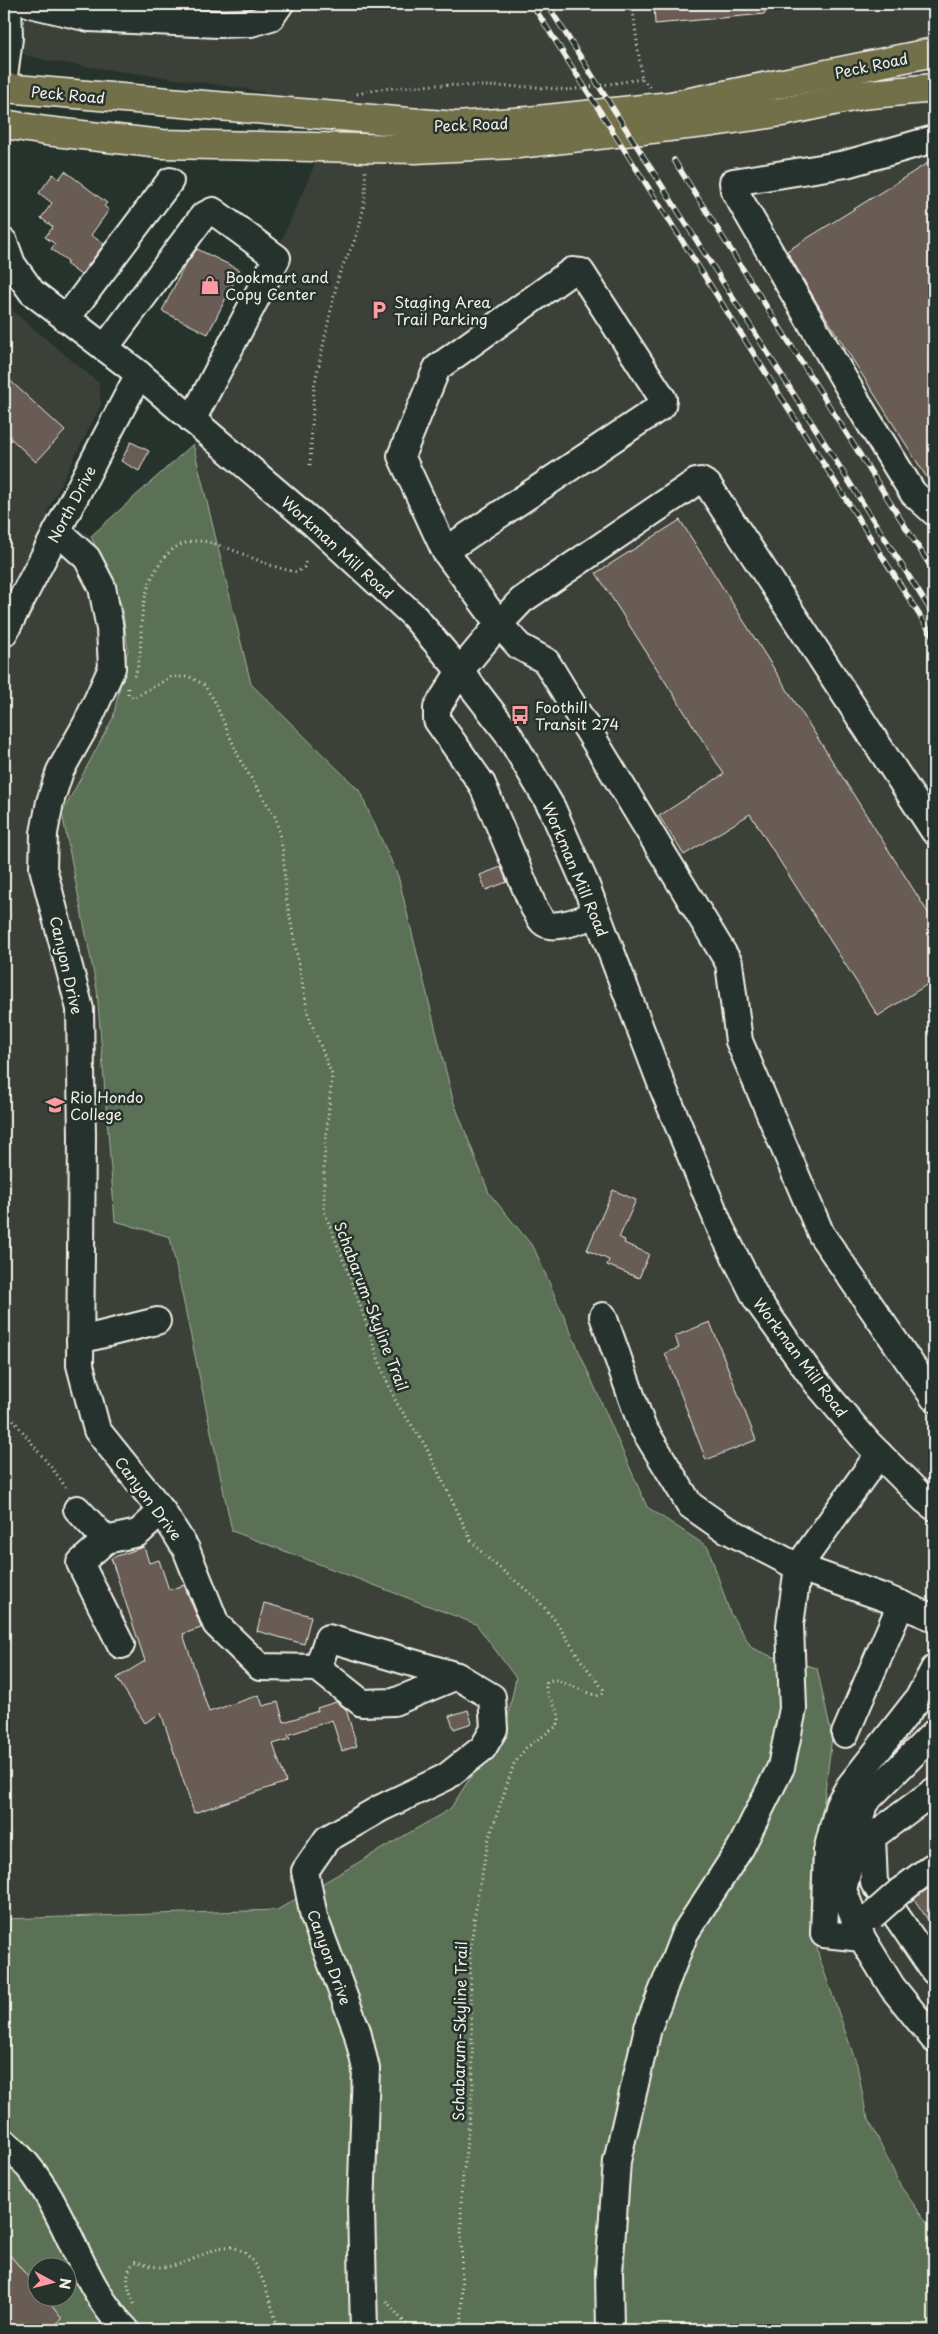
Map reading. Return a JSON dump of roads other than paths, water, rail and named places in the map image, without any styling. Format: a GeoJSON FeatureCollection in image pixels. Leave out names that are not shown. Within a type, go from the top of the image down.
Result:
{"type":"FeatureCollection","features":[{"type":"Feature","properties":{"kind":"main road","name":"Peck Road"},"geometry":{"type":"LineString","coordinates":[[4,88],[456,126],[528,122],[671,106],[934,52]]}},
{"type":"Feature","properties":{"kind":"main road","name":"Peck Road"},"geometry":{"type":"LineString","coordinates":[[4,124],[46,131],[162,144],[423,149],[518,144],[713,122],[782,112],[862,96],[934,88]]}},
{"type":"Feature","properties":{"kind":"street"},"geometry":{"type":"LineString","coordinates":[[4,76],[9,38],[8,4]]}},
{"type":"Feature","properties":{"kind":"street"},"geometry":{"type":"LineString","coordinates":[[30,4],[89,18],[134,12],[218,24],[251,23],[271,18],[280,4]]}},
{"type":"Feature","properties":{"kind":"street"},"geometry":{"type":"LineString","coordinates":[[934,139],[846,164],[733,182],[734,190],[863,412],[913,493],[934,512]]}},
{"type":"Feature","properties":{"kind":"street"},"geometry":{"type":"LineString","coordinates":[[66,319],[170,181]]}},
{"type":"Feature","properties":{"kind":"street"},"geometry":{"type":"LineString","coordinates":[[105,348],[203,216],[213,211],[277,258],[192,420]]}},
{"type":"Feature","properties":{"kind":"street","name":"Workman Mill Road"},"geometry":{"type":"LineString","coordinates":[[4,242],[12,264],[32,292],[139,374],[314,523],[413,615],[460,671],[507,732],[552,808],[597,914],[661,1083],[721,1229],[757,1300],[816,1382],[879,1454],[934,1507]]}},
{"type":"Feature","properties":{"kind":"street"},"geometry":{"type":"LineString","coordinates":[[445,551],[662,406],[663,399],[581,272],[572,271],[437,368],[401,456],[445,551],[499,624],[519,646],[546,661],[729,963],[740,1041],[821,1234],[934,1398]]}},
{"type":"Feature","properties":{"kind":"street","name":"North Drive"},"geometry":{"type":"LineString","coordinates":[[4,633],[139,374]]}},
{"type":"Feature","properties":{"kind":"street"},"geometry":{"type":"LineString","coordinates":[[597,914],[566,924],[552,926],[543,922],[534,908],[482,784],[437,720],[437,708],[460,671],[499,624],[522,600],[696,482],[701,481],[708,485],[934,831]]}},
{"type":"Feature","properties":{"kind":"street","name":"Canyon Drive"},"geometry":{"type":"LineString","coordinates":[[57,531],[87,558],[102,587],[110,629],[112,668],[86,725],[60,771],[50,802],[44,833],[43,868],[80,1009],[82,1136],[80,1364],[97,1430],[162,1511],[186,1549],[216,1624],[260,1667],[318,1668]]}},
{"type":"Feature","properties":{"kind":"street"},"geometry":{"type":"LineString","coordinates":[[603,1316],[642,1426],[690,1505],[720,1526],[798,1567],[901,1604],[934,1618]]}},
{"type":"Feature","properties":{"kind":"street"},"geometry":{"type":"LineString","coordinates":[[80,1340],[157,1321]]}},
{"type":"Feature","properties":{"kind":"street"},"geometry":{"type":"LineString","coordinates":[[610,2330],[609,2272],[617,2162],[648,2028],[685,1933],[741,1847],[780,1767],[793,1709],[790,1625],[798,1567],[879,1454]]}},
{"type":"Feature","properties":{"kind":"street"},"geometry":{"type":"LineString","coordinates":[[77,1509],[106,1540]]}},
{"type":"Feature","properties":{"kind":"street"},"geometry":{"type":"LineString","coordinates":[[121,1645],[80,1563],[106,1540],[138,1533],[162,1511]]}},
{"type":"Feature","properties":{"kind":"street"},"geometry":{"type":"LineString","coordinates":[[845,1734],[901,1604]]}},
{"type":"Feature","properties":{"kind":"street"},"geometry":{"type":"LineString","coordinates":[[328,1638],[457,1676],[394,1702],[362,1703],[318,1668],[328,1638]]}},
{"type":"Feature","properties":{"kind":"street"},"geometry":{"type":"LineString","coordinates":[[932,1867],[899,1892],[865,1929],[824,1934],[827,1851],[839,1804],[849,1787],[918,1699],[934,1669]]}},
{"type":"Feature","properties":{"kind":"street","name":"Canyon Drive"},"geometry":{"type":"LineString","coordinates":[[364,2330],[361,2209],[366,2069],[357,2031],[314,1917],[305,1871],[327,1838],[381,1808],[446,1777],[483,1748],[494,1730],[492,1697],[457,1676]]}},
{"type":"Feature","properties":{"kind":"street"},"geometry":{"type":"LineString","coordinates":[[934,1733],[864,1803],[843,1890],[865,1929],[892,1987],[934,2040]]}},
{"type":"Feature","properties":{"kind":"street"},"geometry":{"type":"LineString","coordinates":[[934,1790],[872,1837],[874,1883],[934,1971]]}},
{"type":"Feature","properties":{"kind":"street"},"geometry":{"type":"LineString","coordinates":[[4,2142],[43,2186],[70,2235],[96,2292],[108,2310],[126,2330]]}},
{"type":"Feature","properties":{"kind":"railway"},"geometry":{"type":"LineString","coordinates":[[532,4],[934,638]]}},
{"type":"Feature","properties":{"kind":"railway"},"geometry":{"type":"LineString","coordinates":[[547,4],[934,616]]}},
{"type":"Feature","properties":{"kind":"railway"},"geometry":{"type":"LineString","coordinates":[[674,160],[934,572]]}},
{"type":"Feature","properties":{"kind":"place","name":"Bookmart and Copy Center"},"geometry":{"type":"Point","coordinates":[210,285]}},
{"type":"Feature","properties":{"kind":"place","name":"Staging Area Trail Parking"},"geometry":{"type":"Point","coordinates":[379,310]}},
{"type":"Feature","properties":{"kind":"place","name":"Foothill Transit 274"},"geometry":{"type":"Point","coordinates":[520,715]}},
{"type":"Feature","properties":{"kind":"place","name":"Rio Hondo College"},"geometry":{"type":"Point","coordinates":[55,1105]}}]}
